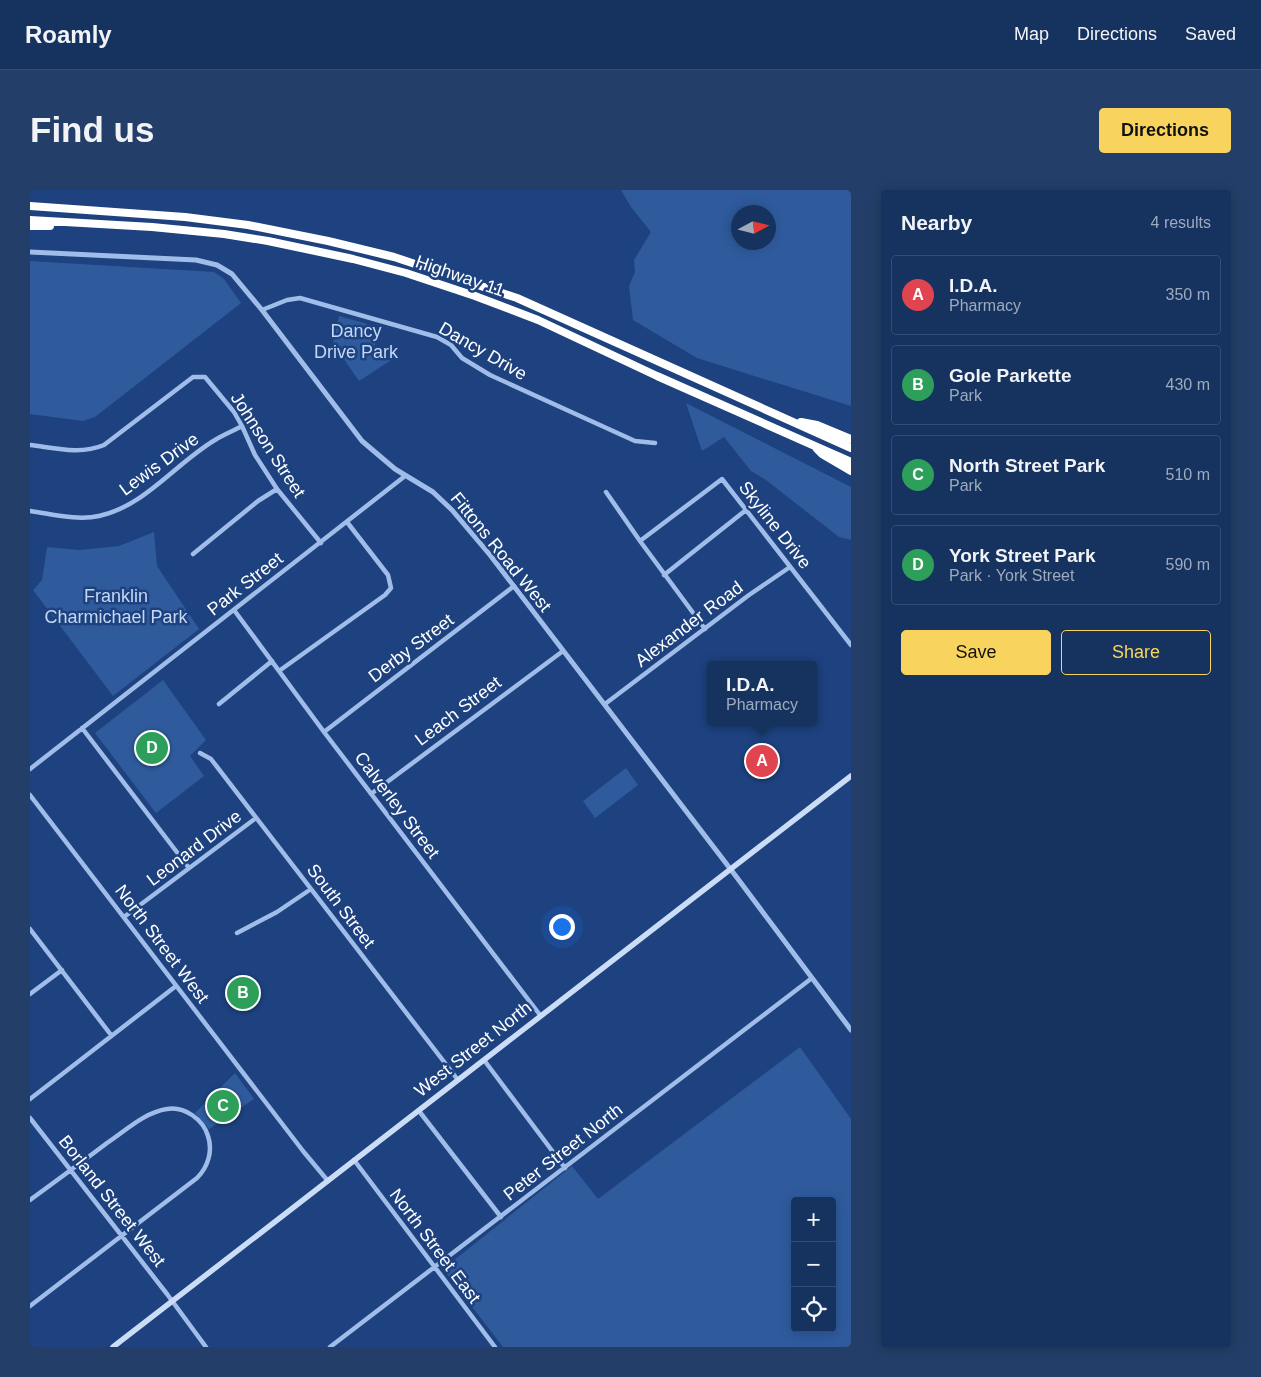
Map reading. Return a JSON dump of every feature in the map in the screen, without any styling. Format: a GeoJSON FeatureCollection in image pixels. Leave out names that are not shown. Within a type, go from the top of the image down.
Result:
{"type":"FeatureCollection","features":[{"type":"Feature","properties":{"kind":"highway","name":"Highway 11"},"geometry":{"type":"LineString","coordinates":[[30,206],[175,216],[248,225],[394,257],[517,298],[851,448]]}},
{"type":"Feature","properties":{"kind":"highway","name":"Highway 11"},"geometry":{"type":"LineString","coordinates":[[30,220],[179,229],[268,241],[406,273],[538,320],[657,376],[851,462]]}},
{"type":"Feature","properties":{"kind":"highway"},"geometry":{"type":"LineString","coordinates":[[30,226],[92,224]]}},
{"type":"Feature","properties":{"kind":"highway"},"geometry":{"type":"LineString","coordinates":[[790,420],[817,425],[851,439]]}},
{"type":"Feature","properties":{"kind":"highway"},"geometry":{"type":"LineString","coordinates":[[812,444],[822,454],[851,471]]}},
{"type":"Feature","properties":{"kind":"main road","name":"West Street North"},"geometry":{"type":"LineString","coordinates":[[113,1347],[851,776]]}},
{"type":"Feature","properties":{"kind":"street","name":"Fittons Road West"},"geometry":{"type":"LineString","coordinates":[[30,252],[196,260],[217,265],[232,274],[262,310],[362,442],[405,476],[433,492],[452,510],[490,555],[851,1030]]}},
{"type":"Feature","properties":{"kind":"street","name":"Dancy Drive"},"geometry":{"type":"LineString","coordinates":[[262,310],[287,300],[300,298],[437,337],[451,345],[462,358],[490,375],[635,441],[655,443]]}},
{"type":"Feature","properties":{"kind":"street","name":"Johnson Street"},"geometry":{"type":"LineString","coordinates":[[30,445],[75,451],[91,450],[104,446],[193,377],[205,377],[234,412],[255,456],[277,489],[321,543]]}},
{"type":"Feature","properties":{"kind":"street","name":"Lewis Drive"},"geometry":{"type":"LineString","coordinates":[[30,511],[83,518],[114,512],[142,495],[214,440],[242,426]]}},
{"type":"Feature","properties":{"kind":"street","name":"Park Street"},"geometry":{"type":"LineString","coordinates":[[30,769],[405,476]]}},
{"type":"Feature","properties":{"kind":"street","name":"Skyline Drive"},"geometry":{"type":"LineString","coordinates":[[640,541],[722,479],[851,645]]}},
{"type":"Feature","properties":{"kind":"street"},"geometry":{"type":"LineString","coordinates":[[193,554],[258,501],[277,489]]}},
{"type":"Feature","properties":{"kind":"street"},"geometry":{"type":"LineString","coordinates":[[606,492],[664,575],[705,629]]}},
{"type":"Feature","properties":{"kind":"street"},"geometry":{"type":"LineString","coordinates":[[664,575],[746,510]]}},
{"type":"Feature","properties":{"kind":"street"},"geometry":{"type":"LineString","coordinates":[[279,672],[385,595],[391,588],[388,575],[347,522]]}},
{"type":"Feature","properties":{"kind":"street","name":"Alexander Road"},"geometry":{"type":"LineString","coordinates":[[605,704],[790,567]]}},
{"type":"Feature","properties":{"kind":"street","name":"Derby Street"},"geometry":{"type":"LineString","coordinates":[[324,732],[514,586]]}},
{"type":"Feature","properties":{"kind":"street","name":"Calverley Street"},"geometry":{"type":"LineString","coordinates":[[234,610],[324,732],[540,1015]]}},
{"type":"Feature","properties":{"kind":"street","name":"Leach Street"},"geometry":{"type":"LineString","coordinates":[[371,794],[563,651]]}},
{"type":"Feature","properties":{"kind":"street"},"geometry":{"type":"LineString","coordinates":[[219,704],[272,661]]}},
{"type":"Feature","properties":{"kind":"street"},"geometry":{"type":"LineString","coordinates":[[82,728],[189,868]]}},
{"type":"Feature","properties":{"kind":"street","name":"South Street"},"geometry":{"type":"LineString","coordinates":[[200,753],[211,759],[458,1080]]}},
{"type":"Feature","properties":{"kind":"street","name":"North Street West"},"geometry":{"type":"LineString","coordinates":[[30,795],[328,1181]]}},
{"type":"Feature","properties":{"kind":"street","name":"Leonard Drive"},"geometry":{"type":"LineString","coordinates":[[124,917],[256,818]]}},
{"type":"Feature","properties":{"kind":"street"},"geometry":{"type":"LineString","coordinates":[[237,933],[277,912],[311,889]]}},
{"type":"Feature","properties":{"kind":"street"},"geometry":{"type":"LineString","coordinates":[[30,929],[111,1035]]}},
{"type":"Feature","properties":{"kind":"street"},"geometry":{"type":"LineString","coordinates":[[30,994],[62,970]]}},
{"type":"Feature","properties":{"kind":"street","name":"Peter Street North"},"geometry":{"type":"LineString","coordinates":[[330,1347],[501,1218],[812,978]]}},
{"type":"Feature","properties":{"kind":"street"},"geometry":{"type":"LineString","coordinates":[[30,1098],[176,986]]}},
{"type":"Feature","properties":{"kind":"street"},"geometry":{"type":"LineString","coordinates":[[484,1060],[565,1168]]}},
{"type":"Feature","properties":{"kind":"street"},"geometry":{"type":"LineString","coordinates":[[30,1200],[136,1123],[159,1111],[172,1109],[183,1111],[198,1119],[209,1138],[210,1152],[202,1173],[30,1306]]}},
{"type":"Feature","properties":{"kind":"street"},"geometry":{"type":"LineString","coordinates":[[418,1111],[501,1218]]}},
{"type":"Feature","properties":{"kind":"street","name":"Borland Street West"},"geometry":{"type":"LineString","coordinates":[[30,1118],[206,1347]]}},
{"type":"Feature","properties":{"kind":"street","name":"North Street East"},"geometry":{"type":"LineString","coordinates":[[354,1160],[495,1347]]}},
{"type":"Feature","properties":{"kind":"green space"},"geometry":{"type":"Polygon","coordinates":[[[621,190],[851,190],[851,406],[697,358],[633,320],[629,286],[635,272],[634,260],[651,232],[631,207],[621,190]]]}},
{"type":"Feature","properties":{"kind":"green space"},"geometry":{"type":"Polygon","coordinates":[[[30,261],[214,272],[224,279],[241,303],[95,417],[83,421],[30,414],[30,261]]]}},
{"type":"Feature","properties":{"kind":"green space","name":"Dancy Drive Park"},"geometry":{"type":"Polygon","coordinates":[[[339,316],[378,327],[374,350],[396,357],[359,381],[333,343],[339,316]]]}},
{"type":"Feature","properties":{"kind":"green space"},"geometry":{"type":"Polygon","coordinates":[[[686,403],[851,487],[851,540],[839,537],[766,480],[751,471],[724,437],[702,451],[686,403]]]}},
{"type":"Feature","properties":{"kind":"green space","name":"Franklin Charmichael Park"},"geometry":{"type":"Polygon","coordinates":[[[154,532],[157,566],[199,629],[113,696],[33,590],[42,580],[47,547],[79,550],[119,546],[154,532]]]}},
{"type":"Feature","properties":{"kind":"green space"},"geometry":{"type":"Polygon","coordinates":[[[163,680],[206,740],[190,756],[204,776],[156,813],[95,733],[163,680]]]}},
{"type":"Feature","properties":{"kind":"green space"},"geometry":{"type":"Polygon","coordinates":[[[626,768],[638,785],[595,818],[583,801],[626,768]]]}},
{"type":"Feature","properties":{"kind":"green space"},"geometry":{"type":"Polygon","coordinates":[[[800,1047],[851,1119],[851,1347],[503,1347],[443,1269],[572,1166],[598,1199],[800,1047]]]}},
{"type":"Feature","properties":{"kind":"green space"},"geometry":{"type":"Polygon","coordinates":[[[235,1073],[254,1099],[209,1129],[195,1113],[235,1073]]]}},
{"type":"Feature","properties":{"kind":"place","name":"York Street Park"},"geometry":{"type":"Point","coordinates":[152,748]}},
{"type":"Feature","properties":{"kind":"place","name":"I.D.A."},"geometry":{"type":"Point","coordinates":[762,761]}},
{"type":"Feature","properties":{"kind":"place","name":"Gole Parkette"},"geometry":{"type":"Point","coordinates":[243,993]}},
{"type":"Feature","properties":{"kind":"place","name":"North Street Park"},"geometry":{"type":"Point","coordinates":[223,1106]}}]}
